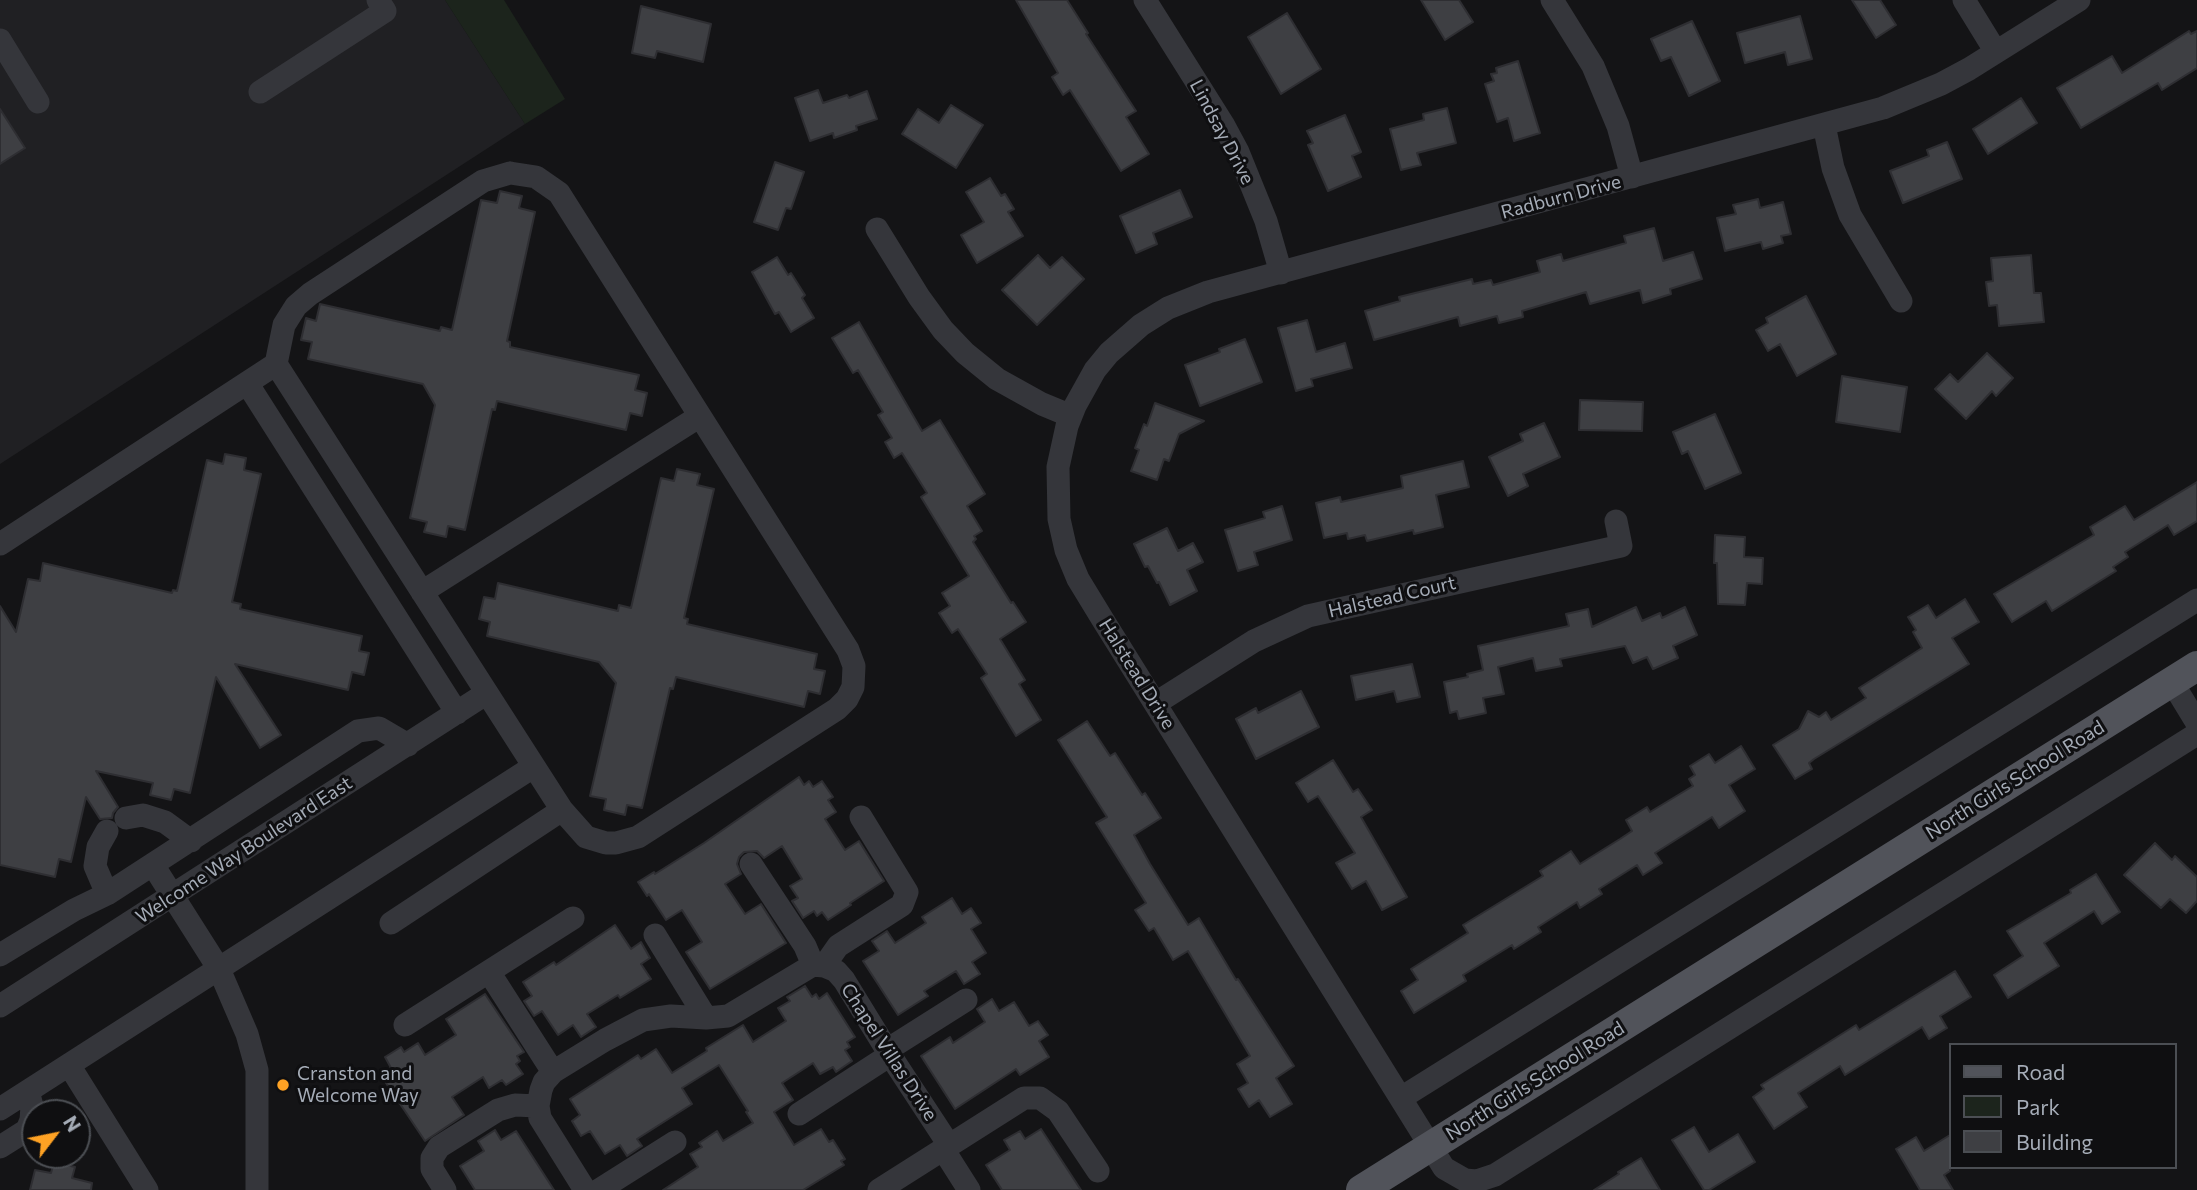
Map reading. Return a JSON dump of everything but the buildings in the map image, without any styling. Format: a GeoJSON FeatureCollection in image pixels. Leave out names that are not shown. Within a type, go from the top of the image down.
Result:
{"type":"FeatureCollection","features":[{"type":"Feature","properties":{"kind":"main road","name":"North Girls School Road"},"geometry":{"type":"LineString","coordinates":[[1430,1146],[2197,666]]}},
{"type":"Feature","properties":{"kind":"main road"},"geometry":{"type":"LineString","coordinates":[[1361,1190],[1430,1146]]}},
{"type":"Feature","properties":{"kind":"street"},"geometry":{"type":"LineString","coordinates":[[260,92],[385,11],[378,0]]}},
{"type":"Feature","properties":{"kind":"street","name":"Lindsay Drive"},"geometry":{"type":"LineString","coordinates":[[1145,0],[1238,152],[1266,221],[1281,273]]}},
{"type":"Feature","properties":{"kind":"street"},"geometry":{"type":"LineString","coordinates":[[1552,0],[1593,66],[1618,126],[1632,177]]}},
{"type":"Feature","properties":{"kind":"street"},"geometry":{"type":"LineString","coordinates":[[1964,0],[1996,52]]}},
{"type":"Feature","properties":{"kind":"street","name":"Radburn Drive"},"geometry":{"type":"LineString","coordinates":[[1071,416],[1095,370],[1116,345],[1141,324],[1188,299],[1824,125],[1902,101],[1941,84],[2079,0]]}},
{"type":"Feature","properties":{"kind":"street"},"geometry":{"type":"LineString","coordinates":[[0,40],[38,102]]}},
{"type":"Feature","properties":{"kind":"street"},"geometry":{"type":"LineString","coordinates":[[1824,125],[1833,168],[1850,215],[1901,301]]}},
{"type":"Feature","properties":{"kind":"street"},"geometry":{"type":"LineString","coordinates":[[0,544],[275,365],[284,325],[296,306],[310,294],[488,178],[526,173],[559,192],[848,650],[853,666],[853,687],[847,699],[837,709],[630,840],[606,843],[586,837],[562,810],[533,767],[275,365]]}},
{"type":"Feature","properties":{"kind":"street"},"geometry":{"type":"LineString","coordinates":[[877,229],[919,297],[943,330],[965,353],[997,379],[1042,404],[1071,416]]}},
{"type":"Feature","properties":{"kind":"street"},"geometry":{"type":"LineString","coordinates":[[247,383],[457,713]]}},
{"type":"Feature","properties":{"kind":"street"},"geometry":{"type":"LineString","coordinates":[[422,592],[700,416]]}},
{"type":"Feature","properties":{"kind":"street","name":"Halstead Drive"},"geometry":{"type":"LineString","coordinates":[[1071,416],[1057,477],[1059,519],[1066,550],[1078,579],[1430,1146]]}},
{"type":"Feature","properties":{"kind":"street","name":"Halstead Court"},"geometry":{"type":"LineString","coordinates":[[1156,703],[1254,641],[1308,616],[1621,546],[1616,521]]}},
{"type":"Feature","properties":{"kind":"street"},"geometry":{"type":"LineString","coordinates":[[1401,1098],[2197,600]]}},
{"type":"Feature","properties":{"kind":"street"},"geometry":{"type":"LineString","coordinates":[[2172,682],[2197,723]]}},
{"type":"Feature","properties":{"kind":"street","name":"Welcome Way Boulevard East"},"geometry":{"type":"LineString","coordinates":[[0,1006],[487,693]]}},
{"type":"Feature","properties":{"kind":"street"},"geometry":{"type":"LineString","coordinates":[[0,955],[74,910],[107,894],[358,731],[379,728],[408,745]]}},
{"type":"Feature","properties":{"kind":"street","name":"North Girls School Road"},"geometry":{"type":"LineString","coordinates":[[1430,1146],[1444,1168],[1465,1180],[1477,1181],[1495,1175],[2197,734]]}},
{"type":"Feature","properties":{"kind":"street"},"geometry":{"type":"LineString","coordinates":[[0,1109],[533,767]]}},
{"type":"Feature","properties":{"kind":"street"},"geometry":{"type":"LineString","coordinates":[[391,923],[562,810]]}},
{"type":"Feature","properties":{"kind":"street"},"geometry":{"type":"LineString","coordinates":[[107,894],[95,866],[98,847],[116,825],[143,815],[165,822],[191,841]]}},
{"type":"Feature","properties":{"kind":"street"},"geometry":{"type":"LineString","coordinates":[[585,1190],[540,1118],[538,1106],[544,1082],[553,1072],[643,1020],[671,1016],[728,1016],[819,965],[838,946],[902,905],[907,892],[861,817]]}},
{"type":"Feature","properties":{"kind":"street"},"geometry":{"type":"LineString","coordinates":[[751,863],[819,965]]}},
{"type":"Feature","properties":{"kind":"street"},"geometry":{"type":"LineString","coordinates":[[153,865],[219,969],[247,1034],[257,1070],[257,1190]]}},
{"type":"Feature","properties":{"kind":"street"},"geometry":{"type":"LineString","coordinates":[[405,1025],[573,918]]}},
{"type":"Feature","properties":{"kind":"street"},"geometry":{"type":"LineString","coordinates":[[655,935],[706,1018]]}},
{"type":"Feature","properties":{"kind":"street","name":"Chapel Villas Drive"},"geometry":{"type":"LineString","coordinates":[[819,965],[836,971],[844,980],[946,1147],[969,1190]]}},
{"type":"Feature","properties":{"kind":"street"},"geometry":{"type":"LineString","coordinates":[[489,972],[553,1072]]}},
{"type":"Feature","properties":{"kind":"street"},"geometry":{"type":"LineString","coordinates":[[799,1114],[965,1000]]}},
{"type":"Feature","properties":{"kind":"street"},"geometry":{"type":"LineString","coordinates":[[69,1065],[148,1190]]}},
{"type":"Feature","properties":{"kind":"street"},"geometry":{"type":"LineString","coordinates":[[0,1147],[27,1130],[32,1106],[28,1091]]}},
{"type":"Feature","properties":{"kind":"street"},"geometry":{"type":"LineString","coordinates":[[878,1190],[1024,1098],[1040,1098],[1058,1111],[1098,1171]]}},
{"type":"Feature","properties":{"kind":"street"},"geometry":{"type":"LineString","coordinates":[[445,1190],[432,1169],[432,1158],[439,1147],[498,1110],[515,1105],[538,1106]]}},
{"type":"Feature","properties":{"kind":"street"},"geometry":{"type":"LineString","coordinates":[[599,1190],[675,1142]]}},
{"type":"Feature","properties":{"kind":"shaded area"},"geometry":{"type":"Polygon","coordinates":[[[0,0],[445,0],[525,124],[0,464],[0,0]]]}},
{"type":"Feature","properties":{"kind":"green space"},"geometry":{"type":"Polygon","coordinates":[[[445,0],[504,0],[565,99],[525,124],[445,0]]]}},
{"type":"Feature","properties":{"kind":"place","name":"Cranston and Welcome Way"},"geometry":{"type":"Point","coordinates":[283,1085]}}]}
